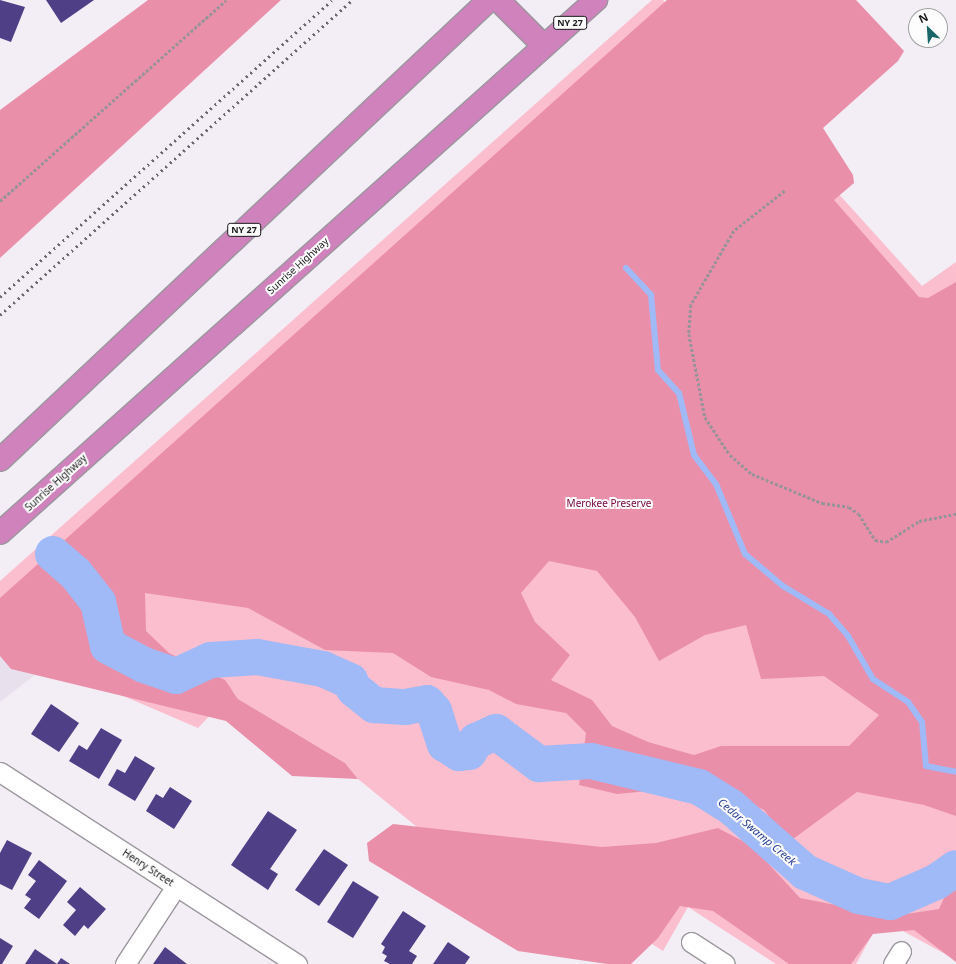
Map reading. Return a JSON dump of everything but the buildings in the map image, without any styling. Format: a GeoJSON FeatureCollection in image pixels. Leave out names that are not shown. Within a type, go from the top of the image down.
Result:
{"type":"FeatureCollection","features":[{"type":"Feature","properties":{"kind":"highway","name":"NY 27"},"geometry":{"type":"LineString","coordinates":[[0,460],[489,0]]}},
{"type":"Feature","properties":{"kind":"highway"},"geometry":{"type":"LineString","coordinates":[[498,0],[544,46]]}},
{"type":"Feature","properties":{"kind":"highway","name":"Sunrise Highway"},"geometry":{"type":"LineString","coordinates":[[0,533],[596,0]]}},
{"type":"Feature","properties":{"kind":"street","name":"Henry Street"},"geometry":{"type":"LineString","coordinates":[[0,772],[297,964]]}},
{"type":"Feature","properties":{"kind":"street"},"geometry":{"type":"LineString","coordinates":[[125,964],[176,886]]}},
{"type":"Feature","properties":{"kind":"street"},"geometry":{"type":"LineString","coordinates":[[691,942],[725,964]]}},
{"type":"Feature","properties":{"kind":"path"},"geometry":{"type":"LineString","coordinates":[[0,201],[226,0]]}},
{"type":"Feature","properties":{"kind":"path"},"geometry":{"type":"LineString","coordinates":[[785,191],[734,231],[691,305],[689,334],[705,417],[730,455],[752,474],[822,503],[849,507],[859,514],[875,540],[886,542],[919,521],[956,514]]}},
{"type":"Feature","properties":{"kind":"shaded area"},"geometry":{"type":"Polygon","coordinates":[[[0,656],[11,669],[35,675],[0,702],[0,656]]]}},
{"type":"Feature","properties":{"kind":"green space"},"geometry":{"type":"Polygon","coordinates":[[[148,0],[281,0],[0,258],[0,110],[148,0]]]}},
{"type":"Feature","properties":{"kind":"green space","name":"Merokee Preserve"},"geometry":{"type":"Polygon","coordinates":[[[652,0],[663,0],[922,286],[956,262],[956,960],[881,919],[856,964],[776,964],[688,907],[663,951],[481,835],[417,827],[358,779],[345,763],[238,699],[233,691],[198,728],[0,643],[0,581],[652,0]]]}},
{"type":"Feature","properties":{"kind":"green space","name":"Merokee Preserve"},"geometry":{"type":"Polygon","coordinates":[[[667,0],[856,0],[904,51],[898,61],[823,128],[853,175],[854,183],[834,200],[919,297],[928,298],[956,282],[956,816],[924,805],[857,792],[789,842],[764,810],[711,785],[617,794],[579,785],[586,733],[566,713],[516,704],[489,690],[431,677],[393,653],[325,650],[248,608],[145,593],[146,631],[169,653],[225,680],[238,699],[345,763],[358,779],[292,776],[226,721],[11,669],[0,656],[0,598],[667,0]],[[549,561],[521,593],[535,622],[570,655],[551,680],[592,700],[612,726],[648,742],[694,755],[721,746],[849,746],[879,715],[824,676],[761,679],[746,625],[705,635],[659,661],[635,617],[597,571],[549,561]]]}},
{"type":"Feature","properties":{"kind":"green space"},"geometry":{"type":"Polygon","coordinates":[[[393,824],[602,847],[656,843],[718,828],[752,846],[800,898],[893,916],[939,909],[956,872],[956,962],[914,930],[873,934],[851,964],[789,964],[713,911],[680,906],[658,938],[631,964],[607,964],[518,951],[369,861],[367,843],[393,824]]]}},
{"type":"Feature","properties":{"kind":"waterway"},"geometry":{"type":"LineString","coordinates":[[626,268],[651,295],[658,370],[679,393],[694,455],[716,484],[745,554],[783,586],[829,614],[848,636],[873,679],[908,702],[922,722],[926,766],[956,772]]}},
{"type":"Feature","properties":{"kind":"waterway","name":"Cedar Swamp Creek"},"geometry":{"type":"LineString","coordinates":[[53,554],[76,574],[98,602],[108,646],[144,665],[176,676],[211,660],[257,657],[323,669],[350,681],[354,689],[374,705],[405,707],[427,703],[434,711],[445,744],[459,753],[469,752],[476,741],[496,732],[539,764],[591,761],[699,787],[730,806],[805,872],[859,896],[890,902],[936,882],[956,868]]}},
{"type":"Feature","properties":{"kind":"railway"},"geometry":{"type":"LineString","coordinates":[[0,297],[332,0]]}},
{"type":"Feature","properties":{"kind":"railway"},"geometry":{"type":"LineString","coordinates":[[0,315],[352,0]]}}]}
